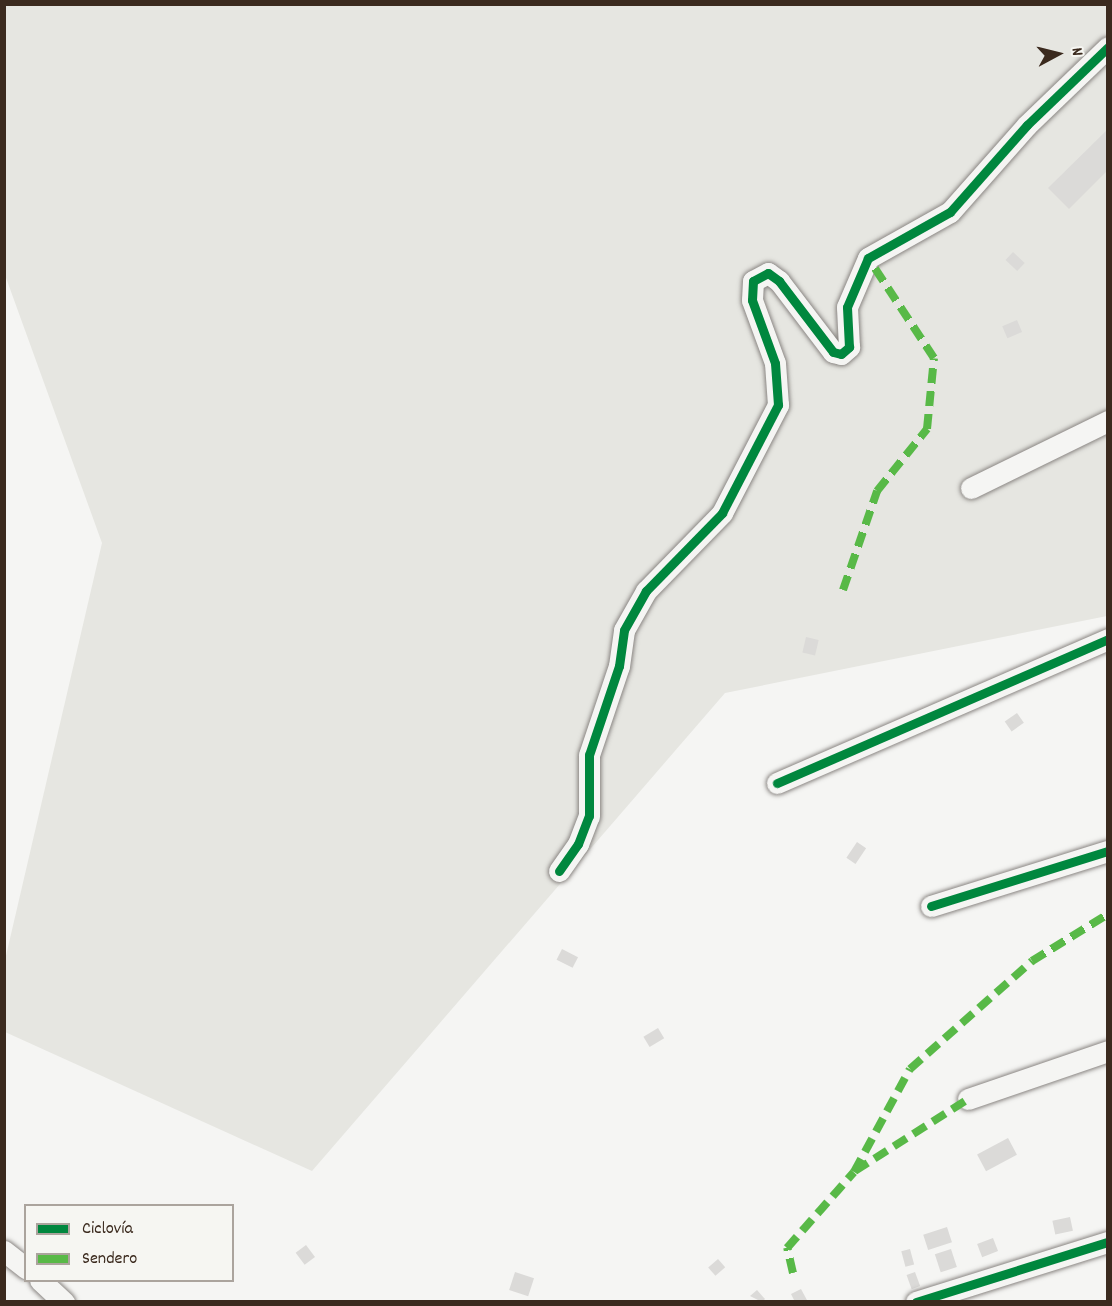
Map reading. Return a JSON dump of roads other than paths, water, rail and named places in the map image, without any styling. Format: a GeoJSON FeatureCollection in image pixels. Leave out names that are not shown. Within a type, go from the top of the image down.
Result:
{"type":"FeatureCollection","features":[{"type":"Feature","properties":{"kind":"street"},"geometry":{"type":"LineString","coordinates":[[559,871],[578,844],[589,816],[589,755],[619,666],[624,630],[646,591],[722,513],[778,405],[775,363],[752,300],[753,281],[768,273],[779,281],[833,352],[841,354],[849,347],[847,307],[868,258],[950,212],[1027,125],[1107,47]]}},
{"type":"Feature","properties":{"kind":"street"},"geometry":{"type":"LineString","coordinates":[[971,488],[1107,421]]}},
{"type":"Feature","properties":{"kind":"street"},"geometry":{"type":"LineString","coordinates":[[777,783],[1107,639]]}},
{"type":"Feature","properties":{"kind":"street"},"geometry":{"type":"LineString","coordinates":[[931,906],[1107,851]]}},
{"type":"Feature","properties":{"kind":"street"},"geometry":{"type":"LineString","coordinates":[[969,1099],[1107,1051]]}},
{"type":"Feature","properties":{"kind":"street"},"geometry":{"type":"LineString","coordinates":[[916,1302],[1107,1242]]}},
{"type":"Feature","properties":{"kind":"street"},"geometry":{"type":"LineString","coordinates":[[4,1251],[24,1266]]}},
{"type":"Feature","properties":{"kind":"street"},"geometry":{"type":"LineString","coordinates":[[41,1282],[64,1302]]}}]}
